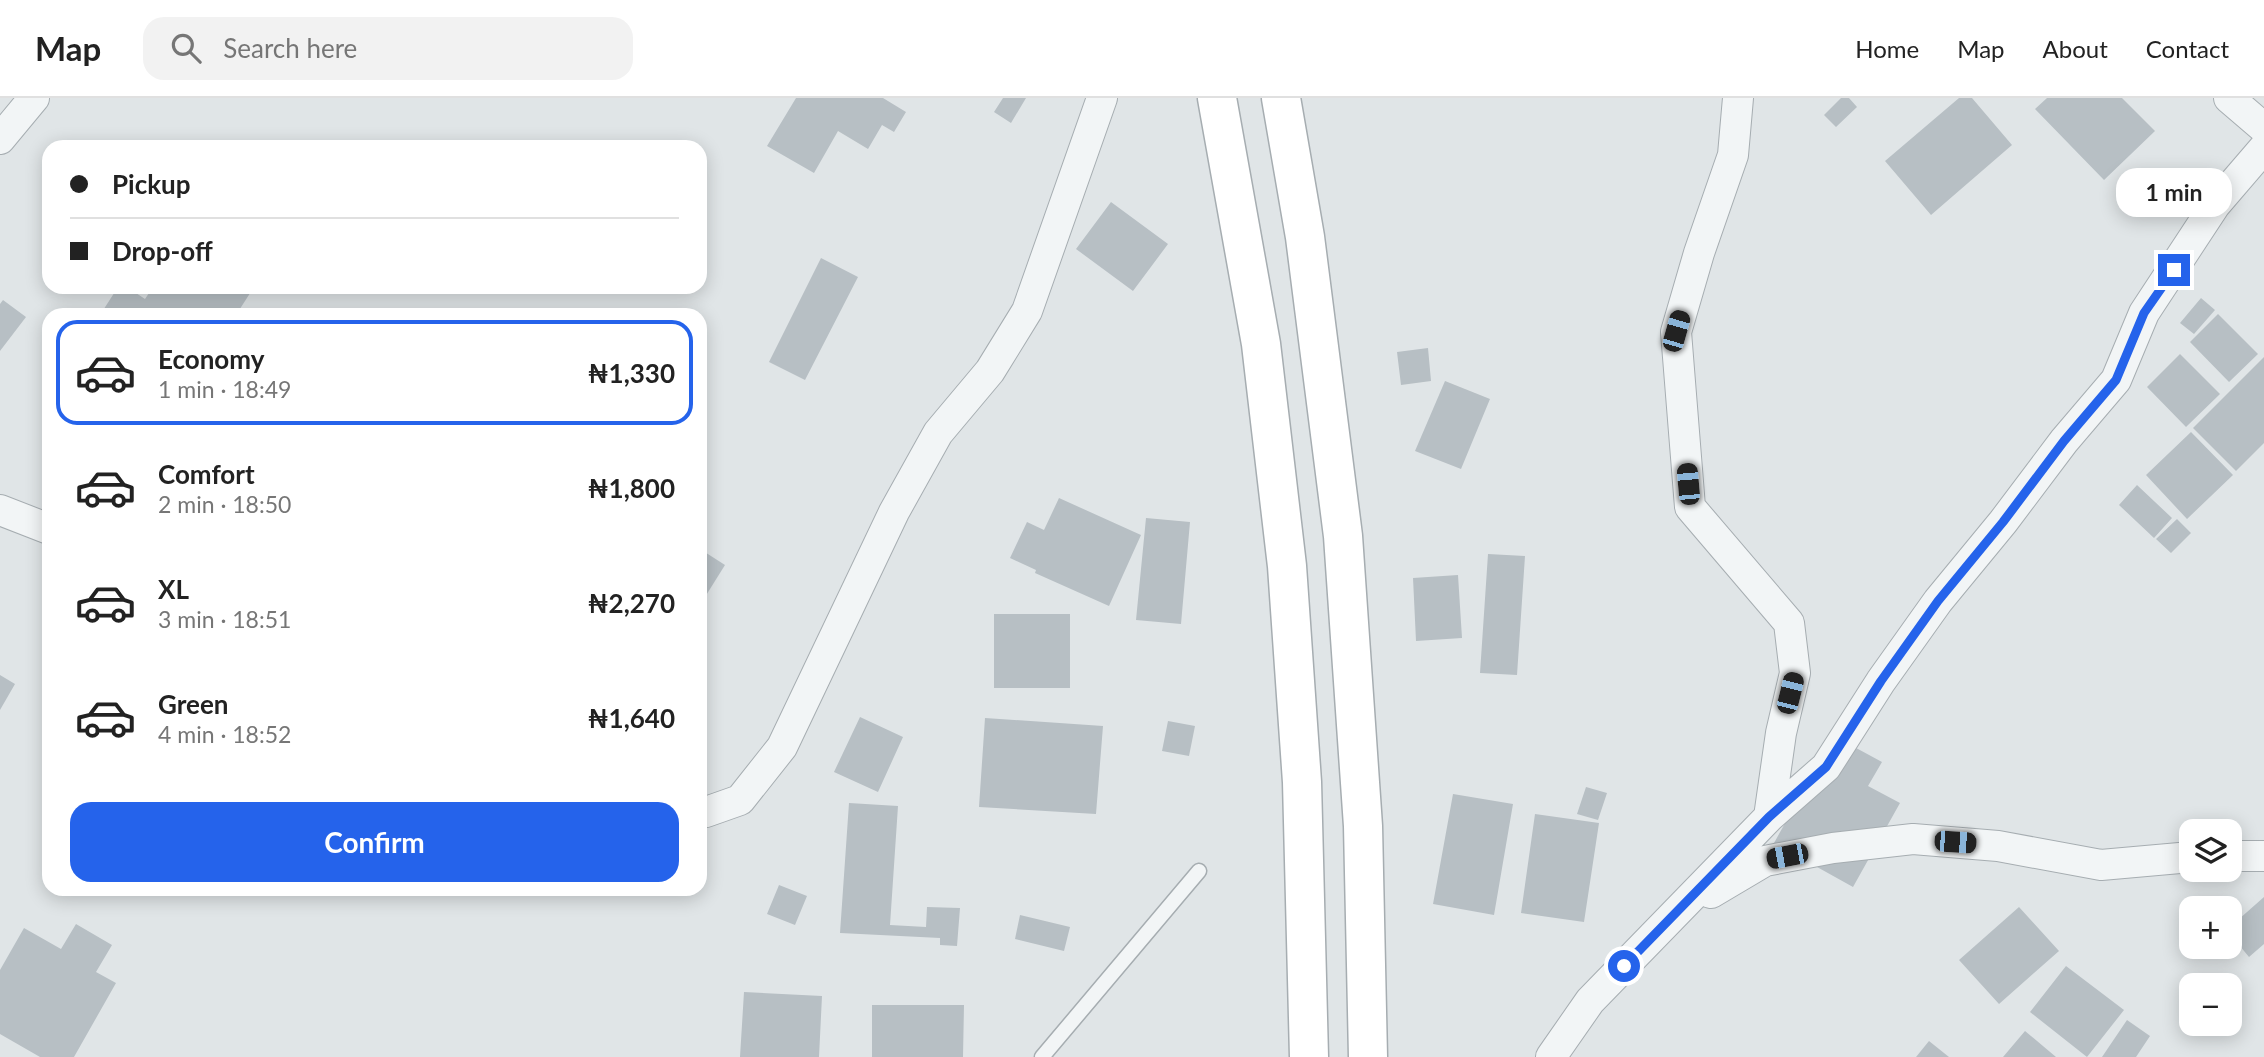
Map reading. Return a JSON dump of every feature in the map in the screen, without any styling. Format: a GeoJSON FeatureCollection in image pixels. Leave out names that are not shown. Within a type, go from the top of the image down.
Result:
{"type":"FeatureCollection","features":[{"type":"Feature","properties":{"kind":"main road"},"geometry":{"type":"LineString","coordinates":[[1217,98],[1261,344],[1287,566],[1302,782],[1310,1057]]}},
{"type":"Feature","properties":{"kind":"main road"},"geometry":{"type":"LineString","coordinates":[[1281,98],[1305,237],[1343,536],[1363,827],[1368,1057]]}},
{"type":"Feature","properties":{"kind":"street"},"geometry":{"type":"LineString","coordinates":[[0,139],[34,98]]}},
{"type":"Feature","properties":{"kind":"street"},"geometry":{"type":"LineString","coordinates":[[707,813],[740,800],[782,747],[894,512],[938,433],[990,371],[1027,311],[1102,98]]}},
{"type":"Feature","properties":{"kind":"street"},"geometry":{"type":"LineString","coordinates":[[1738,98],[1733,155],[1699,253],[1676,331],[1690,507],[1789,624],[1796,673],[1780,733],[1769,817]]}},
{"type":"Feature","properties":{"kind":"street"},"geometry":{"type":"LineString","coordinates":[[2229,98],[2264,128]]}},
{"type":"Feature","properties":{"kind":"street"},"geometry":{"type":"LineString","coordinates":[[1551,1057],[1590,1001],[1769,817],[1826,767],[1881,681],[1938,601],[2003,522],[2064,441],[2116,380],[2144,313],[2215,205],[2264,148]]}},
{"type":"Feature","properties":{"kind":"street"},"geometry":{"type":"LineString","coordinates":[[0,510],[42,526]]}},
{"type":"Feature","properties":{"kind":"street"},"geometry":{"type":"LineString","coordinates":[[1675,915],[1765,861],[1833,848],[1913,839],[1998,846],[2101,864],[2179,858]]}},
{"type":"Feature","properties":{"kind":"street"},"geometry":{"type":"LineString","coordinates":[[2242,856],[2264,856]]}},
{"type":"Feature","properties":{"kind":"lane"},"geometry":{"type":"LineString","coordinates":[[1042,1057],[1199,871]]}},
{"type":"Feature","properties":{"kind":"building"},"geometry":{"type":"Polygon","coordinates":[[[796,98],[883,98],[906,112],[894,132],[882,125],[868,149],[838,131],[814,173],[767,146],[796,98]]]}},
{"type":"Feature","properties":{"kind":"building"},"geometry":{"type":"Polygon","coordinates":[[[1003,98],[1026,98],[1011,123],[994,112],[1003,98]]]}},
{"type":"Feature","properties":{"kind":"building"},"geometry":{"type":"Polygon","coordinates":[[[1841,98],[1849,98],[1857,107],[1836,127],[1824,115],[1841,98]]]}},
{"type":"Feature","properties":{"kind":"building"},"geometry":{"type":"Polygon","coordinates":[[[1959,98],[1972,98],[2012,145],[1931,215],[1885,161],[1959,98]]]}},
{"type":"Feature","properties":{"kind":"building"},"geometry":{"type":"Polygon","coordinates":[[[2047,98],[2122,98],[2155,131],[2104,180],[2035,109],[2047,98]]]}},
{"type":"Feature","properties":{"kind":"building"},"geometry":{"type":"Polygon","coordinates":[[[1111,202],[1168,244],[1133,291],[1076,249],[1111,202]]]}},
{"type":"Feature","properties":{"kind":"building"},"geometry":{"type":"Polygon","coordinates":[[[821,258],[858,277],[805,380],[769,362],[821,258]]]}},
{"type":"Feature","properties":{"kind":"building"},"geometry":{"type":"Polygon","coordinates":[[[114,294],[138,294],[145,299],[148,294],[250,294],[240,308],[104,308],[114,294]]]}},
{"type":"Feature","properties":{"kind":"building"},"geometry":{"type":"Polygon","coordinates":[[[2201,298],[2215,310],[2194,334],[2180,323],[2201,298]]]}},
{"type":"Feature","properties":{"kind":"building"},"geometry":{"type":"Polygon","coordinates":[[[3,300],[26,317],[0,351],[0,304],[3,300]]]}},
{"type":"Feature","properties":{"kind":"building"},"geometry":{"type":"Polygon","coordinates":[[[2218,314],[2258,354],[2229,382],[2190,342],[2218,314]]]}},
{"type":"Feature","properties":{"kind":"building"},"geometry":{"type":"Polygon","coordinates":[[[1428,348],[1431,381],[1401,385],[1397,352],[1428,348]]]}},
{"type":"Feature","properties":{"kind":"building"},"geometry":{"type":"Polygon","coordinates":[[[2180,354],[2220,394],[2186,427],[2147,387],[2180,354]]]}},
{"type":"Feature","properties":{"kind":"building"},"geometry":{"type":"Polygon","coordinates":[[[2264,357],[2264,443],[2236,471],[2193,428],[2264,357]]]}},
{"type":"Feature","properties":{"kind":"building"},"geometry":{"type":"Polygon","coordinates":[[[1445,381],[1490,399],[1461,469],[1415,451],[1445,381]]]}},
{"type":"Feature","properties":{"kind":"building"},"geometry":{"type":"Polygon","coordinates":[[[2191,432],[2233,475],[2187,519],[2146,475],[2191,432]]]}},
{"type":"Feature","properties":{"kind":"building"},"geometry":{"type":"Polygon","coordinates":[[[2137,485],[2172,518],[2154,538],[2119,505],[2137,485]]]}},
{"type":"Feature","properties":{"kind":"building"},"geometry":{"type":"Polygon","coordinates":[[[1059,498],[1141,535],[1109,606],[1035,573],[1036,570],[1010,558],[1027,522],[1044,530],[1059,498]]]}},
{"type":"Feature","properties":{"kind":"building"},"geometry":{"type":"Polygon","coordinates":[[[1146,518],[1190,522],[1181,624],[1136,620],[1146,518]]]}},
{"type":"Feature","properties":{"kind":"building"},"geometry":{"type":"Polygon","coordinates":[[[2177,519],[2191,533],[2171,553],[2156,539],[2177,519]]]}},
{"type":"Feature","properties":{"kind":"building"},"geometry":{"type":"Polygon","coordinates":[[[707,553],[725,565],[707,594],[707,553]]]}},
{"type":"Feature","properties":{"kind":"building"},"geometry":{"type":"Polygon","coordinates":[[[1488,554],[1525,556],[1517,675],[1480,673],[1488,554]]]}},
{"type":"Feature","properties":{"kind":"building"},"geometry":{"type":"Polygon","coordinates":[[[1458,575],[1462,638],[1416,641],[1413,578],[1458,575]]]}},
{"type":"Feature","properties":{"kind":"building"},"geometry":{"type":"Polygon","coordinates":[[[994,614],[1070,614],[1070,688],[994,688],[994,614]]]}},
{"type":"Feature","properties":{"kind":"building"},"geometry":{"type":"Polygon","coordinates":[[[0,675],[15,684],[0,710],[0,675]]]}},
{"type":"Feature","properties":{"kind":"building"},"geometry":{"type":"Polygon","coordinates":[[[860,717],[903,737],[878,792],[834,772],[860,717]]]}},
{"type":"Feature","properties":{"kind":"building"},"geometry":{"type":"Polygon","coordinates":[[[985,718],[1103,726],[1096,814],[979,807],[985,718]]]}},
{"type":"Feature","properties":{"kind":"building"},"geometry":{"type":"Polygon","coordinates":[[[1168,721],[1195,726],[1189,756],[1162,751],[1168,721]]]}},
{"type":"Feature","properties":{"kind":"building"},"geometry":{"type":"Polygon","coordinates":[[[1834,736],[1882,762],[1868,786],[1900,803],[1853,887],[1774,843],[1834,736]]]}},
{"type":"Feature","properties":{"kind":"building"},"geometry":{"type":"Polygon","coordinates":[[[1586,787],[1607,793],[1598,820],[1577,814],[1586,787]]]}},
{"type":"Feature","properties":{"kind":"building"},"geometry":{"type":"Polygon","coordinates":[[[1453,794],[1513,804],[1494,915],[1433,904],[1453,794]]]}},
{"type":"Feature","properties":{"kind":"building"},"geometry":{"type":"Polygon","coordinates":[[[849,803],[898,806],[890,925],[926,927],[927,907],[960,908],[957,946],[940,945],[940,938],[840,933],[849,803]]]}},
{"type":"Feature","properties":{"kind":"building"},"geometry":{"type":"Polygon","coordinates":[[[1535,814],[1599,823],[1584,922],[1521,913],[1535,814]]]}},
{"type":"Feature","properties":{"kind":"building"},"geometry":{"type":"Polygon","coordinates":[[[779,885],[807,896],[795,925],[767,914],[779,885]]]}},
{"type":"Feature","properties":{"kind":"building"},"geometry":{"type":"Polygon","coordinates":[[[2264,897],[2264,944],[2249,957],[2242,949],[2242,916],[2264,897]]]}},
{"type":"Feature","properties":{"kind":"building"},"geometry":{"type":"Polygon","coordinates":[[[2019,907],[2059,951],[1999,1004],[1959,960],[2019,907]]]}},
{"type":"Feature","properties":{"kind":"building"},"geometry":{"type":"Polygon","coordinates":[[[1020,915],[1070,927],[1064,951],[1015,939],[1020,915]]]}},
{"type":"Feature","properties":{"kind":"building"},"geometry":{"type":"Polygon","coordinates":[[[76,924],[112,945],[96,972],[116,983],[74,1057],[40,1057],[0,1034],[0,970],[24,928],[61,949],[76,924]]]}},
{"type":"Feature","properties":{"kind":"building"},"geometry":{"type":"Polygon","coordinates":[[[2066,966],[2124,1010],[2087,1057],[2030,1012],[2066,966]]]}},
{"type":"Feature","properties":{"kind":"building"},"geometry":{"type":"Polygon","coordinates":[[[744,992],[822,996],[819,1057],[740,1057],[744,992]]]}},
{"type":"Feature","properties":{"kind":"building"},"geometry":{"type":"Polygon","coordinates":[[[872,1005],[964,1005],[963,1057],[872,1057],[872,1005]]]}},
{"type":"Feature","properties":{"kind":"building"},"geometry":{"type":"Polygon","coordinates":[[[2127,1020],[2150,1036],[2136,1057],[2102,1057],[2127,1020]]]}},
{"type":"Feature","properties":{"kind":"building"},"geometry":{"type":"Polygon","coordinates":[[[2025,1031],[2056,1057],[2003,1057],[2025,1031]]]}},
{"type":"Feature","properties":{"kind":"building"},"geometry":{"type":"Polygon","coordinates":[[[1929,1041],[1949,1057],[1916,1057],[1929,1041]]]}},
{"type":"Feature","properties":{"kind":"route"},"geometry":{"type":"LineString","coordinates":[[1624,966],[1769,817],[1826,767],[1881,681],[1938,601],[2003,522],[2064,441],[2116,380],[2144,313],[2174,270]]}}]}
